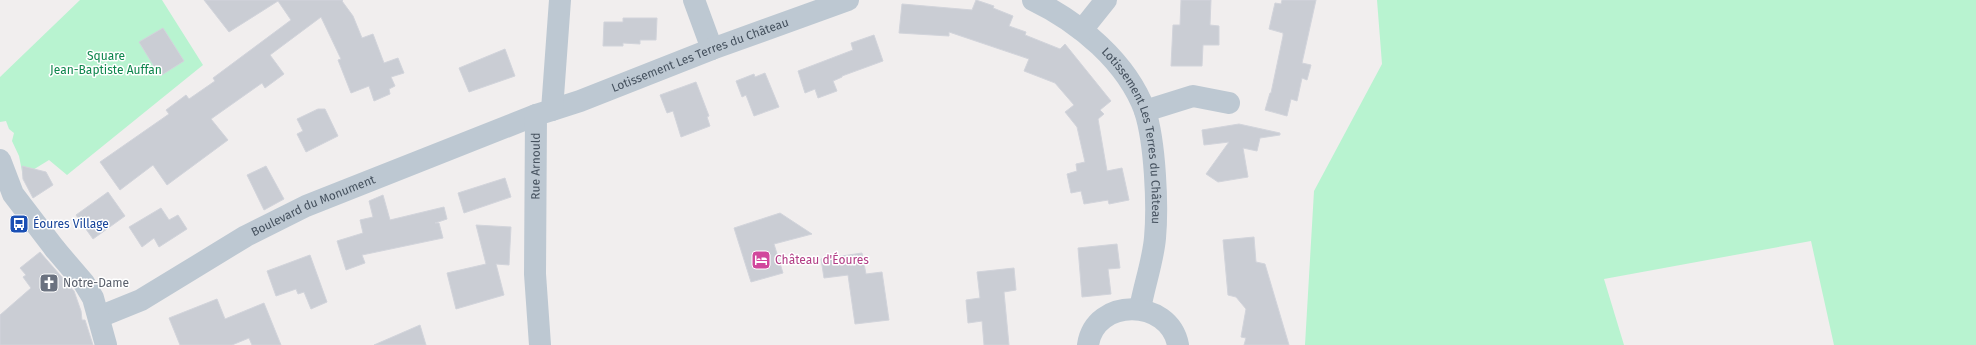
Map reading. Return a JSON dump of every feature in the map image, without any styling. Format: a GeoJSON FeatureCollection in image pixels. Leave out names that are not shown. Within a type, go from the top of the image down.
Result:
{"type":"FeatureCollection","features":[{"type":"Feature","properties":{"kind":"street","name":"Rue Arnould"},"geometry":{"type":"LineString","coordinates":[[540,345],[535,274],[544,113],[560,0]]}},
{"type":"Feature","properties":{"kind":"street"},"geometry":{"type":"LineString","coordinates":[[694,0],[712,49]]}},
{"type":"Feature","properties":{"kind":"street","name":"Lotissement Les Terres du Château"},"geometry":{"type":"LineString","coordinates":[[544,113],[580,101],[712,49],[848,0]]}},
{"type":"Feature","properties":{"kind":"street","name":"Lotissement Les Terres du Château"},"geometry":{"type":"LineString","coordinates":[[1033,0],[1082,30],[1106,50],[1126,75],[1144,111],[1150,134],[1155,179],[1155,238],[1140,309]]}},
{"type":"Feature","properties":{"kind":"street"},"geometry":{"type":"LineString","coordinates":[[1082,30],[1106,0]]}},
{"type":"Feature","properties":{"kind":"street"},"geometry":{"type":"LineString","coordinates":[[1144,111],[1193,96],[1229,103]]}},
{"type":"Feature","properties":{"kind":"street","name":"Boulevard du Monument"},"geometry":{"type":"LineString","coordinates":[[99,317],[141,300],[246,236],[306,206],[544,113]]}},
{"type":"Feature","properties":{"kind":"street"},"geometry":{"type":"LineString","coordinates":[[0,160],[13,194],[55,249],[84,283],[93,298],[106,345]]}},
{"type":"Feature","properties":{"kind":"street"},"geometry":{"type":"LineString","coordinates":[[1088,345],[1096,326],[1108,315],[1124,309],[1140,309],[1155,314],[1168,325],[1177,338],[1178,345]]}},
{"type":"Feature","properties":{"kind":"green space","name":"Square Jean-Baptiste Auffan"},"geometry":{"type":"Polygon","coordinates":[[[80,0],[162,0],[203,65],[67,175],[49,160],[23,176],[19,156],[12,141],[14,133],[9,129],[6,121],[0,122],[0,77],[80,0]]]}},
{"type":"Feature","properties":{"kind":"green space"},"geometry":{"type":"Polygon","coordinates":[[[1377,0],[1976,0],[1976,345],[1834,345],[1811,241],[1604,279],[1624,345],[1305,345],[1314,191],[1382,64],[1377,0]]]}},
{"type":"Feature","properties":{"kind":"building"},"geometry":{"type":"Polygon","coordinates":[[[204,0],[343,0],[342,1],[353,16],[362,38],[373,34],[384,63],[398,58],[404,73],[391,77],[395,86],[389,89],[390,94],[374,101],[369,86],[351,93],[338,60],[341,59],[321,17],[270,55],[284,74],[265,88],[262,83],[211,119],[228,140],[167,185],[153,165],[120,190],[100,162],[169,114],[166,110],[186,95],[189,99],[215,81],[213,78],[291,20],[278,1],[229,32],[204,0]]]}},
{"type":"Feature","properties":{"kind":"building"},"geometry":{"type":"Polygon","coordinates":[[[976,0],[994,6],[993,8],[1013,16],[1009,26],[1026,32],[1025,35],[1060,49],[1065,44],[1111,101],[1100,110],[1104,114],[1098,119],[1107,171],[1122,168],[1129,200],[1109,204],[1108,200],[1084,204],[1081,191],[1071,193],[1067,174],[1077,171],[1076,164],[1085,162],[1077,127],[1065,112],[1074,105],[1055,83],[1024,71],[1029,59],[949,32],[949,36],[899,33],[902,4],[972,10],[976,0]]]}},
{"type":"Feature","properties":{"kind":"building"},"geometry":{"type":"Polygon","coordinates":[[[1181,0],[1211,0],[1210,25],[1219,26],[1219,45],[1203,45],[1202,66],[1171,66],[1173,25],[1180,25],[1181,0]]]}},
{"type":"Feature","properties":{"kind":"building"},"geometry":{"type":"Polygon","coordinates":[[[1282,0],[1316,0],[1302,63],[1311,65],[1307,80],[1302,78],[1297,101],[1291,99],[1287,116],[1265,110],[1271,93],[1283,36],[1283,33],[1269,29],[1275,3],[1281,4],[1282,0]]]}},
{"type":"Feature","properties":{"kind":"building"},"geometry":{"type":"Polygon","coordinates":[[[623,18],[657,18],[656,40],[640,40],[640,44],[623,43],[623,46],[603,46],[604,22],[623,22],[623,18]]]}},
{"type":"Feature","properties":{"kind":"building"},"geometry":{"type":"Polygon","coordinates":[[[163,28],[184,61],[160,76],[139,42],[163,28]]]}},
{"type":"Feature","properties":{"kind":"building"},"geometry":{"type":"Polygon","coordinates":[[[874,35],[883,61],[842,76],[833,81],[837,91],[818,98],[815,89],[805,93],[798,71],[853,50],[851,43],[874,35]]]}},
{"type":"Feature","properties":{"kind":"building"},"geometry":{"type":"Polygon","coordinates":[[[505,49],[515,76],[469,92],[459,68],[505,49]]]}},
{"type":"Feature","properties":{"kind":"building"},"geometry":{"type":"Polygon","coordinates":[[[765,73],[779,107],[754,116],[746,95],[742,97],[736,81],[754,74],[755,77],[765,73]]]}},
{"type":"Feature","properties":{"kind":"building"},"geometry":{"type":"Polygon","coordinates":[[[696,82],[709,116],[707,117],[710,126],[681,137],[673,111],[667,113],[660,95],[696,82]]]}},
{"type":"Feature","properties":{"kind":"building"},"geometry":{"type":"Polygon","coordinates":[[[318,109],[325,109],[338,136],[306,152],[297,134],[303,131],[297,119],[318,109]]]}},
{"type":"Feature","properties":{"kind":"building"},"geometry":{"type":"Polygon","coordinates":[[[1239,124],[1280,133],[1280,135],[1260,138],[1257,151],[1243,148],[1248,177],[1218,182],[1206,174],[1229,142],[1204,145],[1202,130],[1239,124]]]}},
{"type":"Feature","properties":{"kind":"building"},"geometry":{"type":"Polygon","coordinates":[[[22,166],[46,172],[53,185],[33,198],[23,179],[22,166]]]}},
{"type":"Feature","properties":{"kind":"building"},"geometry":{"type":"Polygon","coordinates":[[[266,166],[284,199],[264,210],[247,175],[266,166]]]}},
{"type":"Feature","properties":{"kind":"building"},"geometry":{"type":"Polygon","coordinates":[[[505,178],[511,197],[464,213],[458,193],[505,178]]]}},
{"type":"Feature","properties":{"kind":"building"},"geometry":{"type":"Polygon","coordinates":[[[108,192],[125,216],[93,239],[76,215],[108,192]]]}},
{"type":"Feature","properties":{"kind":"building"},"geometry":{"type":"Polygon","coordinates":[[[383,195],[390,220],[444,207],[447,219],[435,223],[439,223],[443,238],[362,255],[365,263],[346,270],[337,241],[363,233],[360,220],[373,217],[369,201],[383,195]]]}},
{"type":"Feature","properties":{"kind":"building"},"geometry":{"type":"Polygon","coordinates":[[[161,208],[169,220],[178,215],[187,229],[159,247],[154,238],[142,247],[129,227],[161,208]]]}},
{"type":"Feature","properties":{"kind":"building"},"geometry":{"type":"Polygon","coordinates":[[[780,213],[812,234],[774,244],[783,273],[751,282],[734,228],[780,213]]]}},
{"type":"Feature","properties":{"kind":"building"},"geometry":{"type":"Polygon","coordinates":[[[476,225],[511,227],[509,265],[496,264],[504,295],[456,309],[447,273],[486,264],[476,225]]]}},
{"type":"Feature","properties":{"kind":"building"},"geometry":{"type":"Polygon","coordinates":[[[1254,237],[1256,262],[1265,264],[1289,345],[1244,345],[1246,338],[1241,337],[1246,309],[1236,297],[1228,295],[1223,240],[1254,237]]]}},
{"type":"Feature","properties":{"kind":"building"},"geometry":{"type":"Polygon","coordinates":[[[1117,244],[1120,268],[1108,269],[1111,294],[1082,297],[1078,248],[1117,244]]]}},
{"type":"Feature","properties":{"kind":"building"},"geometry":{"type":"Polygon","coordinates":[[[40,252],[74,291],[81,311],[82,320],[85,320],[93,345],[0,345],[0,315],[31,288],[23,277],[26,275],[20,268],[40,252]]]}},
{"type":"Feature","properties":{"kind":"building"},"geometry":{"type":"Polygon","coordinates":[[[862,253],[866,274],[882,272],[889,320],[855,324],[848,275],[824,278],[821,259],[862,253]]]}},
{"type":"Feature","properties":{"kind":"building"},"geometry":{"type":"Polygon","coordinates":[[[310,255],[327,302],[311,309],[304,292],[298,294],[296,289],[276,296],[267,271],[310,255]]]}},
{"type":"Feature","properties":{"kind":"building"},"geometry":{"type":"Polygon","coordinates":[[[1014,268],[1016,290],[1004,292],[1009,345],[984,345],[982,321],[968,323],[966,300],[980,298],[977,272],[1014,268]]]}},
{"type":"Feature","properties":{"kind":"building"},"geometry":{"type":"Polygon","coordinates":[[[217,299],[225,319],[264,303],[281,345],[252,345],[249,338],[232,345],[180,345],[169,318],[217,299]]]}},
{"type":"Feature","properties":{"kind":"building"},"geometry":{"type":"Polygon","coordinates":[[[420,325],[426,345],[374,345],[420,325]]]}},
{"type":"Feature","properties":{"kind":"place","name":"Éoures Village"},"geometry":{"type":"Point","coordinates":[19,224]}},
{"type":"Feature","properties":{"kind":"place","name":"Château d'Éoures"},"geometry":{"type":"Point","coordinates":[761,260]}},
{"type":"Feature","properties":{"kind":"place","name":"Notre-Dame"},"geometry":{"type":"Point","coordinates":[49,283]}}]}
